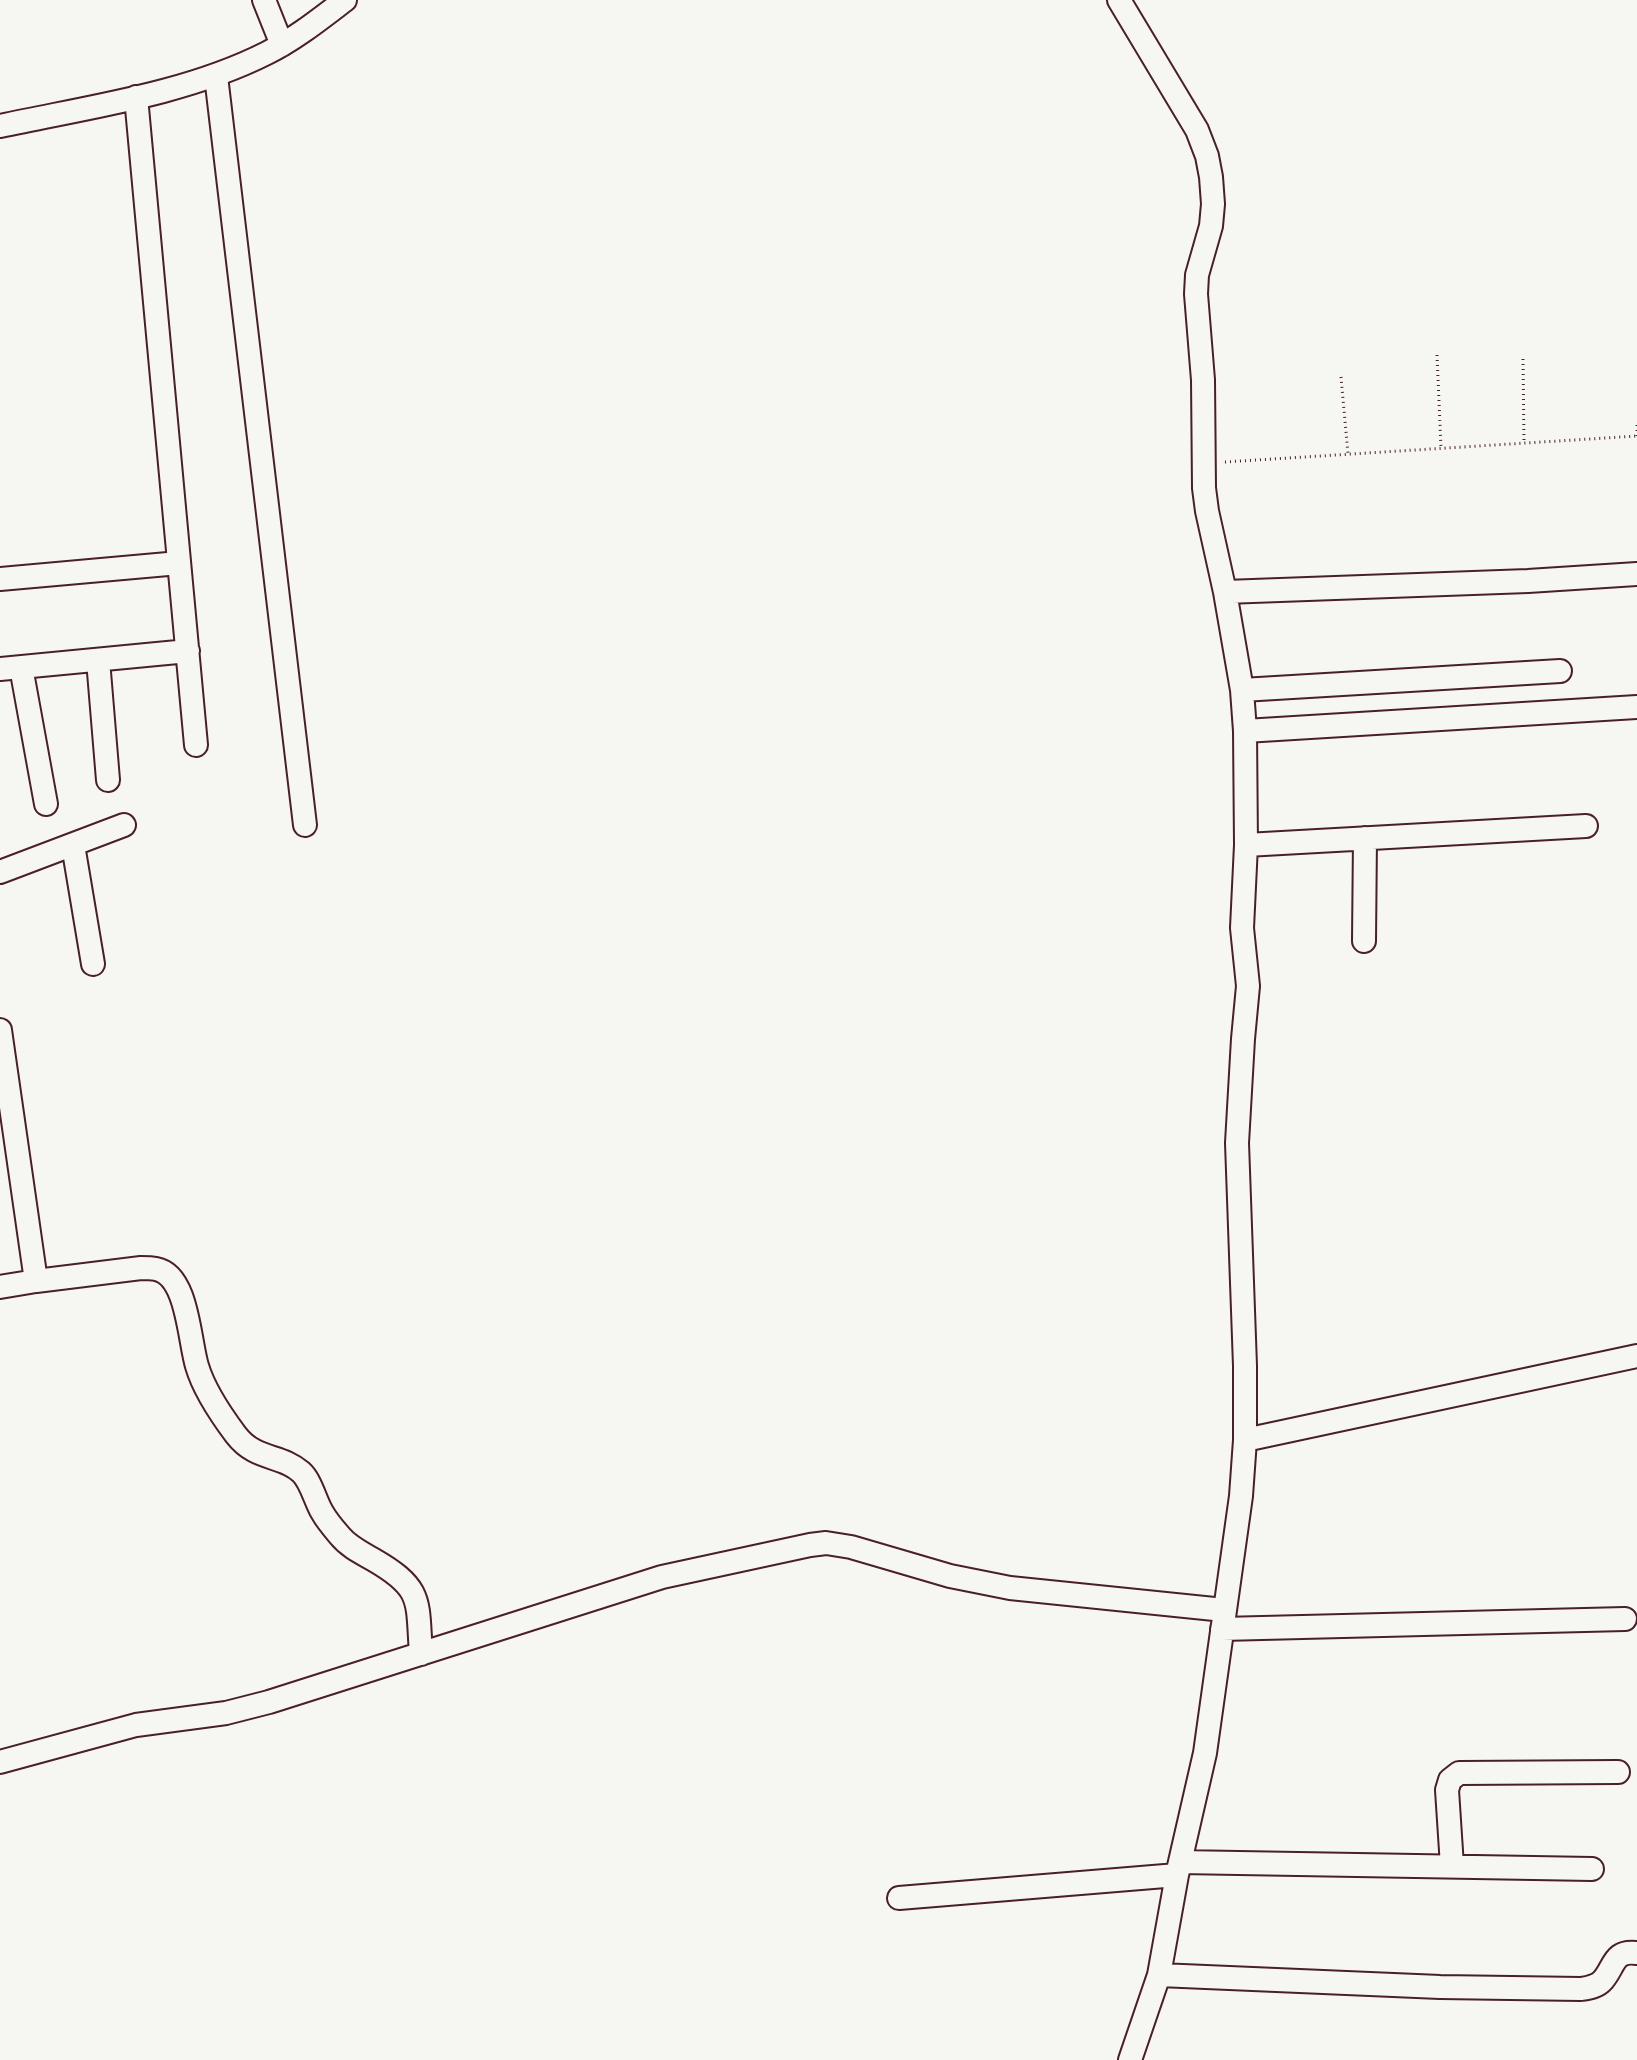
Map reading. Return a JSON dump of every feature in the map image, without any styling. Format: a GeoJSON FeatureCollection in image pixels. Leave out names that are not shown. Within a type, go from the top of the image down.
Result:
{"type":"FeatureCollection","features":[{"type":"Feature","properties":{"kind":"street"},"geometry":{"type":"LineString","coordinates":[[264,0],[282,45]]}},
{"type":"Feature","properties":{"kind":"street"},"geometry":{"type":"LineString","coordinates":[[0,126],[136,97],[216,76],[282,45],[345,0]]}},
{"type":"Feature","properties":{"kind":"street"},"geometry":{"type":"LineString","coordinates":[[1120,0],[1197,130],[1210,170],[1213,204],[1212,219],[1197,275],[1196,294],[1203,380],[1204,463],[1207,511],[1225,592],[1242,690],[1245,731],[1246,845],[1242,928],[1248,986],[1237,1143],[1245,1366],[1245,1440],[1241,1496],[1205,1753],[1179,1868],[1159,1975],[1130,2060]]}},
{"type":"Feature","properties":{"kind":"street"},"geometry":{"type":"LineString","coordinates":[[216,76],[305,825]]}},
{"type":"Feature","properties":{"kind":"street"},"geometry":{"type":"LineString","coordinates":[[136,97],[196,745]]}},
{"type":"Feature","properties":{"kind":"street"},"geometry":{"type":"LineString","coordinates":[[0,579],[179,563]]}},
{"type":"Feature","properties":{"kind":"street"},"geometry":{"type":"LineString","coordinates":[[1225,592],[1528,581],[1637,574]]}},
{"type":"Feature","properties":{"kind":"street"},"geometry":{"type":"LineString","coordinates":[[46,804],[10,668],[188,651]]}},
{"type":"Feature","properties":{"kind":"street"},"geometry":{"type":"LineString","coordinates":[[98,660],[108,780]]}},
{"type":"Feature","properties":{"kind":"street"},"geometry":{"type":"LineString","coordinates":[[1242,690],[1560,671]]}},
{"type":"Feature","properties":{"kind":"street"},"geometry":{"type":"LineString","coordinates":[[1245,731],[1637,706]]}},
{"type":"Feature","properties":{"kind":"street"},"geometry":{"type":"LineString","coordinates":[[0,872],[124,825]]}},
{"type":"Feature","properties":{"kind":"street"},"geometry":{"type":"LineString","coordinates":[[1246,845],[1586,826]]}},
{"type":"Feature","properties":{"kind":"street"},"geometry":{"type":"LineString","coordinates":[[1364,941],[1365,838]]}},
{"type":"Feature","properties":{"kind":"street"},"geometry":{"type":"LineString","coordinates":[[73,845],[94,964]]}},
{"type":"Feature","properties":{"kind":"street"},"geometry":{"type":"LineString","coordinates":[[0,1030],[36,1281]]}},
{"type":"Feature","properties":{"kind":"street"},"geometry":{"type":"LineString","coordinates":[[0,1287],[141,1268],[165,1272],[173,1280],[180,1292],[200,1374],[232,1428],[249,1449],[292,1466],[302,1472],[323,1514],[342,1539],[354,1549],[395,1572],[409,1585],[417,1604],[421,1654]]}},
{"type":"Feature","properties":{"kind":"street"},"geometry":{"type":"LineString","coordinates":[[1245,1440],[1637,1356]]}},
{"type":"Feature","properties":{"kind":"street"},"geometry":{"type":"LineString","coordinates":[[0,1762],[136,1724],[226,1713],[269,1702],[662,1577],[826,1543],[851,1547],[950,1576],[1010,1588],[1223,1619],[1625,1619]]}},
{"type":"Feature","properties":{"kind":"street"},"geometry":{"type":"LineString","coordinates":[[1452,1866],[1447,1790],[1450,1780],[1459,1773],[1618,1772]]}},
{"type":"Feature","properties":{"kind":"street"},"geometry":{"type":"LineString","coordinates":[[899,1898],[1179,1868],[1452,1866],[1592,1868]]}},
{"type":"Feature","properties":{"kind":"street"},"geometry":{"type":"LineString","coordinates":[[1159,1975],[1440,1987],[1581,1989],[1592,1987],[1602,1981],[1617,1957],[1629,1952],[1637,1953]]}},
{"type":"Feature","properties":{"kind":"path"},"geometry":{"type":"LineString","coordinates":[[1437,355],[1441,448]]}},
{"type":"Feature","properties":{"kind":"path"},"geometry":{"type":"LineString","coordinates":[[1523,359],[1524,443]]}},
{"type":"Feature","properties":{"kind":"path"},"geometry":{"type":"LineString","coordinates":[[1341,377],[1348,454]]}},
{"type":"Feature","properties":{"kind":"path"},"geometry":{"type":"LineString","coordinates":[[1204,463],[1637,436],[1637,425]]}}]}
